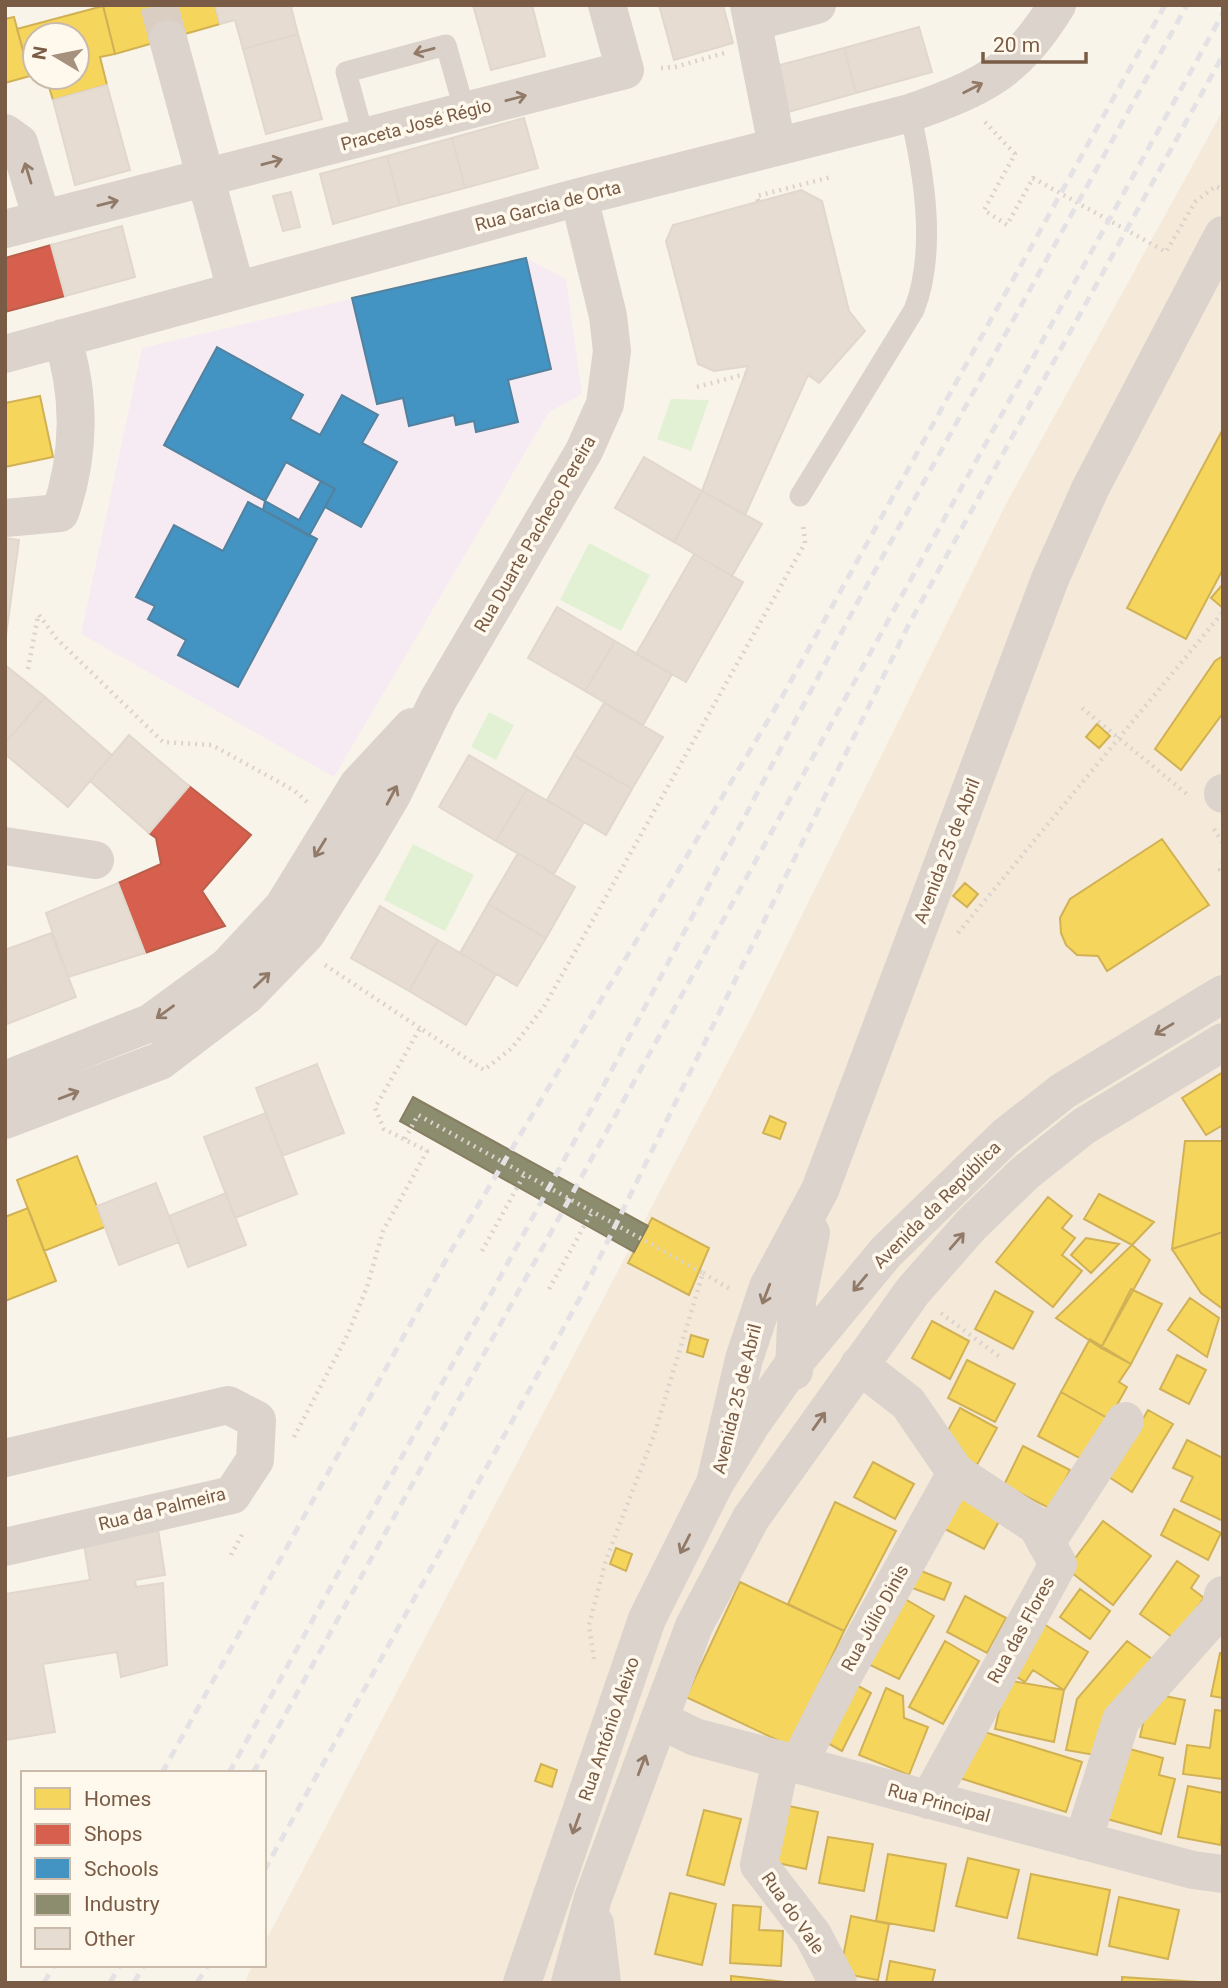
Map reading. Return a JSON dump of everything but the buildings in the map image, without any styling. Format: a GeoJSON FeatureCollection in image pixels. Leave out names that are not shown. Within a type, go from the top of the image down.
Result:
{"type":"FeatureCollection","features":[{"type":"Feature","properties":{"kind":"street","name":"Praceta José Régio"},"geometry":{"type":"LineString","coordinates":[[5,229],[625,70],[607,5]]}},
{"type":"Feature","properties":{"kind":"street"},"geometry":{"type":"LineString","coordinates":[[777,146],[751,14],[817,5]]}},
{"type":"Feature","properties":{"kind":"street","name":"Rua Garcia de Orta"},"geometry":{"type":"LineString","coordinates":[[5,354],[579,197],[910,113],[959,96],[1013,62],[1035,41],[1057,5]]}},
{"type":"Feature","properties":{"kind":"street"},"geometry":{"type":"LineString","coordinates":[[168,39],[236,290]]}},
{"type":"Feature","properties":{"kind":"street"},"geometry":{"type":"LineString","coordinates":[[5,133],[19,143],[42,219]]}},
{"type":"Feature","properties":{"kind":"street","name":"Rua Duarte Pacheco Pereira"},"geometry":{"type":"LineString","coordinates":[[5,1120],[160,1061],[257,985],[306,933],[363,844],[393,793],[438,700],[584,451],[605,404],[612,351],[608,316],[579,197]]}},
{"type":"Feature","properties":{"kind":"street","name":"Avenida 25 de Abril"},"geometry":{"type":"LineString","coordinates":[[715,1483],[744,1359],[768,1287],[820,1190],[1050,579],[1090,489],[1223,235]]}},
{"type":"Feature","properties":{"kind":"street"},"geometry":{"type":"LineString","coordinates":[[5,518],[60,513],[72,479],[76,449],[73,378],[62,338]]}},
{"type":"Feature","properties":{"kind":"street","name":"Rua Duarte Pacheco Pereira"},"geometry":{"type":"LineString","coordinates":[[5,1080],[150,1023],[229,966],[283,907],[358,785],[438,700]]}},
{"type":"Feature","properties":{"kind":"street"},"geometry":{"type":"LineString","coordinates":[[5,846],[95,860]]}},
{"type":"Feature","properties":{"kind":"street","name":"Avenida da República"},"geometry":{"type":"LineString","coordinates":[[715,1483],[752,1423],[795,1362],[886,1252],[1006,1136],[1063,1091],[1223,994]]}},
{"type":"Feature","properties":{"kind":"street"},"geometry":{"type":"LineString","coordinates":[[751,1518],[913,1291],[971,1225],[1026,1173],[1084,1126],[1223,1042]]}},
{"type":"Feature","properties":{"kind":"street"},"geometry":{"type":"LineString","coordinates":[[570,1983],[593,1898],[694,1626],[751,1518],[782,1439],[795,1362],[797,1301],[820,1190]]}},
{"type":"Feature","properties":{"kind":"street","name":"Rua das Flores"},"geometry":{"type":"LineString","coordinates":[[859,1365],[908,1402],[956,1473],[1037,1526],[1058,1564],[929,1800]]}},
{"type":"Feature","properties":{"kind":"street","name":"Rua da Palmeira"},"geometry":{"type":"LineString","coordinates":[[5,1458],[228,1405],[257,1420],[255,1460],[232,1495],[5,1547]]}},
{"type":"Feature","properties":{"kind":"street"},"geometry":{"type":"LineString","coordinates":[[1046,1544],[1125,1421]]}},
{"type":"Feature","properties":{"kind":"street","name":"Rua Júlio Dinis"},"geometry":{"type":"LineString","coordinates":[[789,1763],[842,1678],[956,1473]]}},
{"type":"Feature","properties":{"kind":"street","name":"Rua António Aleixo"},"geometry":{"type":"LineString","coordinates":[[522,1983],[647,1619],[715,1483]]}},
{"type":"Feature","properties":{"kind":"street"},"geometry":{"type":"LineString","coordinates":[[1083,1841],[1121,1720],[1220,1609],[1223,1595]]}},
{"type":"Feature","properties":{"kind":"street","name":"Rua Principal"},"geometry":{"type":"LineString","coordinates":[[660,1720],[695,1737],[789,1763],[1193,1870],[1223,1874]]}},
{"type":"Feature","properties":{"kind":"street","name":"Rua do Vale"},"geometry":{"type":"LineString","coordinates":[[789,1763],[759,1865],[813,1935],[838,1983]]}},
{"type":"Feature","properties":{"kind":"street"},"geometry":{"type":"LineString","coordinates":[[593,1898],[602,1983]]}},
{"type":"Feature","properties":{"kind":"street"},"geometry":{"type":"LineString","coordinates":[[543,1917],[550,1983]]}},
{"type":"Feature","properties":{"kind":"lane"},"geometry":{"type":"LineString","coordinates":[[364,138],[346,72],[446,45],[465,112]]}},
{"type":"Feature","properties":{"kind":"lane"},"geometry":{"type":"LineString","coordinates":[[800,496],[914,310],[922,292],[925,264],[924,174],[910,113]]}},
{"type":"Feature","properties":{"kind":"path"},"geometry":{"type":"LineString","coordinates":[[675,67],[705,58]]}},
{"type":"Feature","properties":{"kind":"path"},"geometry":{"type":"LineString","coordinates":[[1015,154],[984,210],[1007,225],[1033,178],[1166,252],[1195,202],[1216,187],[1223,190]]}},
{"type":"Feature","properties":{"kind":"path"},"geometry":{"type":"LineString","coordinates":[[758,201],[757,196],[831,177]]}},
{"type":"Feature","properties":{"kind":"path"},"geometry":{"type":"LineString","coordinates":[[697,387],[745,374]]}},
{"type":"Feature","properties":{"kind":"path"},"geometry":{"type":"LineString","coordinates":[[361,991],[484,1070],[512,1048],[545,1004],[805,542],[800,496]]}},
{"type":"Feature","properties":{"kind":"path"},"geometry":{"type":"LineString","coordinates":[[951,941],[1223,612]]}},
{"type":"Feature","properties":{"kind":"path"},"geometry":{"type":"LineString","coordinates":[[28,669],[38,615],[56,638],[163,742],[212,746],[295,791],[334,825]]}},
{"type":"Feature","properties":{"kind":"path"},"geometry":{"type":"LineString","coordinates":[[1082,708],[1118,737],[1214,797]]}},
{"type":"Feature","properties":{"kind":"path"},"geometry":{"type":"LineString","coordinates":[[1223,862],[1220,870],[1223,874]]}},
{"type":"Feature","properties":{"kind":"path"},"geometry":{"type":"LineString","coordinates":[[289,1445],[348,1334],[367,1287],[383,1231],[427,1151],[384,1129],[375,1108],[420,1028]]}},
{"type":"Feature","properties":{"kind":"path"},"geometry":{"type":"LineString","coordinates":[[405,1139],[418,1115],[703,1273],[654,1435],[606,1560],[589,1625],[595,1671]]}},
{"type":"Feature","properties":{"kind":"path"},"geometry":{"type":"LineString","coordinates":[[482,1251],[524,1175]]}},
{"type":"Feature","properties":{"kind":"path"},"geometry":{"type":"LineString","coordinates":[[549,1289],[592,1212]]}},
{"type":"Feature","properties":{"kind":"path"},"geometry":{"type":"LineString","coordinates":[[913,1291],[1001,1358]]}},
{"type":"Feature","properties":{"kind":"path"},"geometry":{"type":"LineString","coordinates":[[231,1555],[250,1518]]}},
{"type":"Feature","properties":{"kind":"shaded area"},"geometry":{"type":"Polygon","coordinates":[[[1223,110],[1223,1983],[244,1983],[252,1967],[266,1967],[266,1940],[752,1016],[1007,502],[1223,110]]]}},
{"type":"Feature","properties":{"kind":"shaded area"},"geometry":{"type":"Polygon","coordinates":[[[526,258],[566,279],[582,394],[549,412],[334,777],[81,634],[142,348],[526,258]]]}},
{"type":"Feature","properties":{"kind":"green space"},"geometry":{"type":"Polygon","coordinates":[[[671,399],[709,400],[691,451],[657,439],[671,399]]]}},
{"type":"Feature","properties":{"kind":"green space"},"geometry":{"type":"Polygon","coordinates":[[[589,543],[650,575],[621,631],[560,600],[589,543]]]}},
{"type":"Feature","properties":{"kind":"green space"},"geometry":{"type":"Polygon","coordinates":[[[489,712],[514,725],[496,760],[471,747],[489,712]]]}},
{"type":"Feature","properties":{"kind":"green space"},"geometry":{"type":"Polygon","coordinates":[[[413,844],[474,875],[445,931],[384,900],[413,844]]]}},
{"type":"Feature","properties":{"kind":"tunnel"},"geometry":{"type":"LineString","coordinates":[[159,5],[168,39]]}},
{"type":"Feature","properties":{"kind":"railway"},"geometry":{"type":"LineString","coordinates":[[163,1771],[452,1249],[782,697],[1165,5]]}},
{"type":"Feature","properties":{"kind":"railway"},"geometry":{"type":"LineString","coordinates":[[230,1771],[575,1140],[856,605],[1187,5]]}},
{"type":"Feature","properties":{"kind":"railway"},"geometry":{"type":"LineString","coordinates":[[254,1771],[1223,13]]}},
{"type":"Feature","properties":{"kind":"railway"},"geometry":{"type":"LineString","coordinates":[[266,1867],[580,1298],[909,624],[1223,55]]}},
{"type":"Feature","properties":{"kind":"railway"},"geometry":{"type":"LineString","coordinates":[[44,1983],[53,1967]]}},
{"type":"Feature","properties":{"kind":"railway"},"geometry":{"type":"LineString","coordinates":[[110,1983],[119,1967]]}},
{"type":"Feature","properties":{"kind":"railway"},"geometry":{"type":"LineString","coordinates":[[134,1983],[143,1967]]}},
{"type":"Feature","properties":{"kind":"railway"},"geometry":{"type":"LineString","coordinates":[[197,1983],[207,1967]]}}]}
